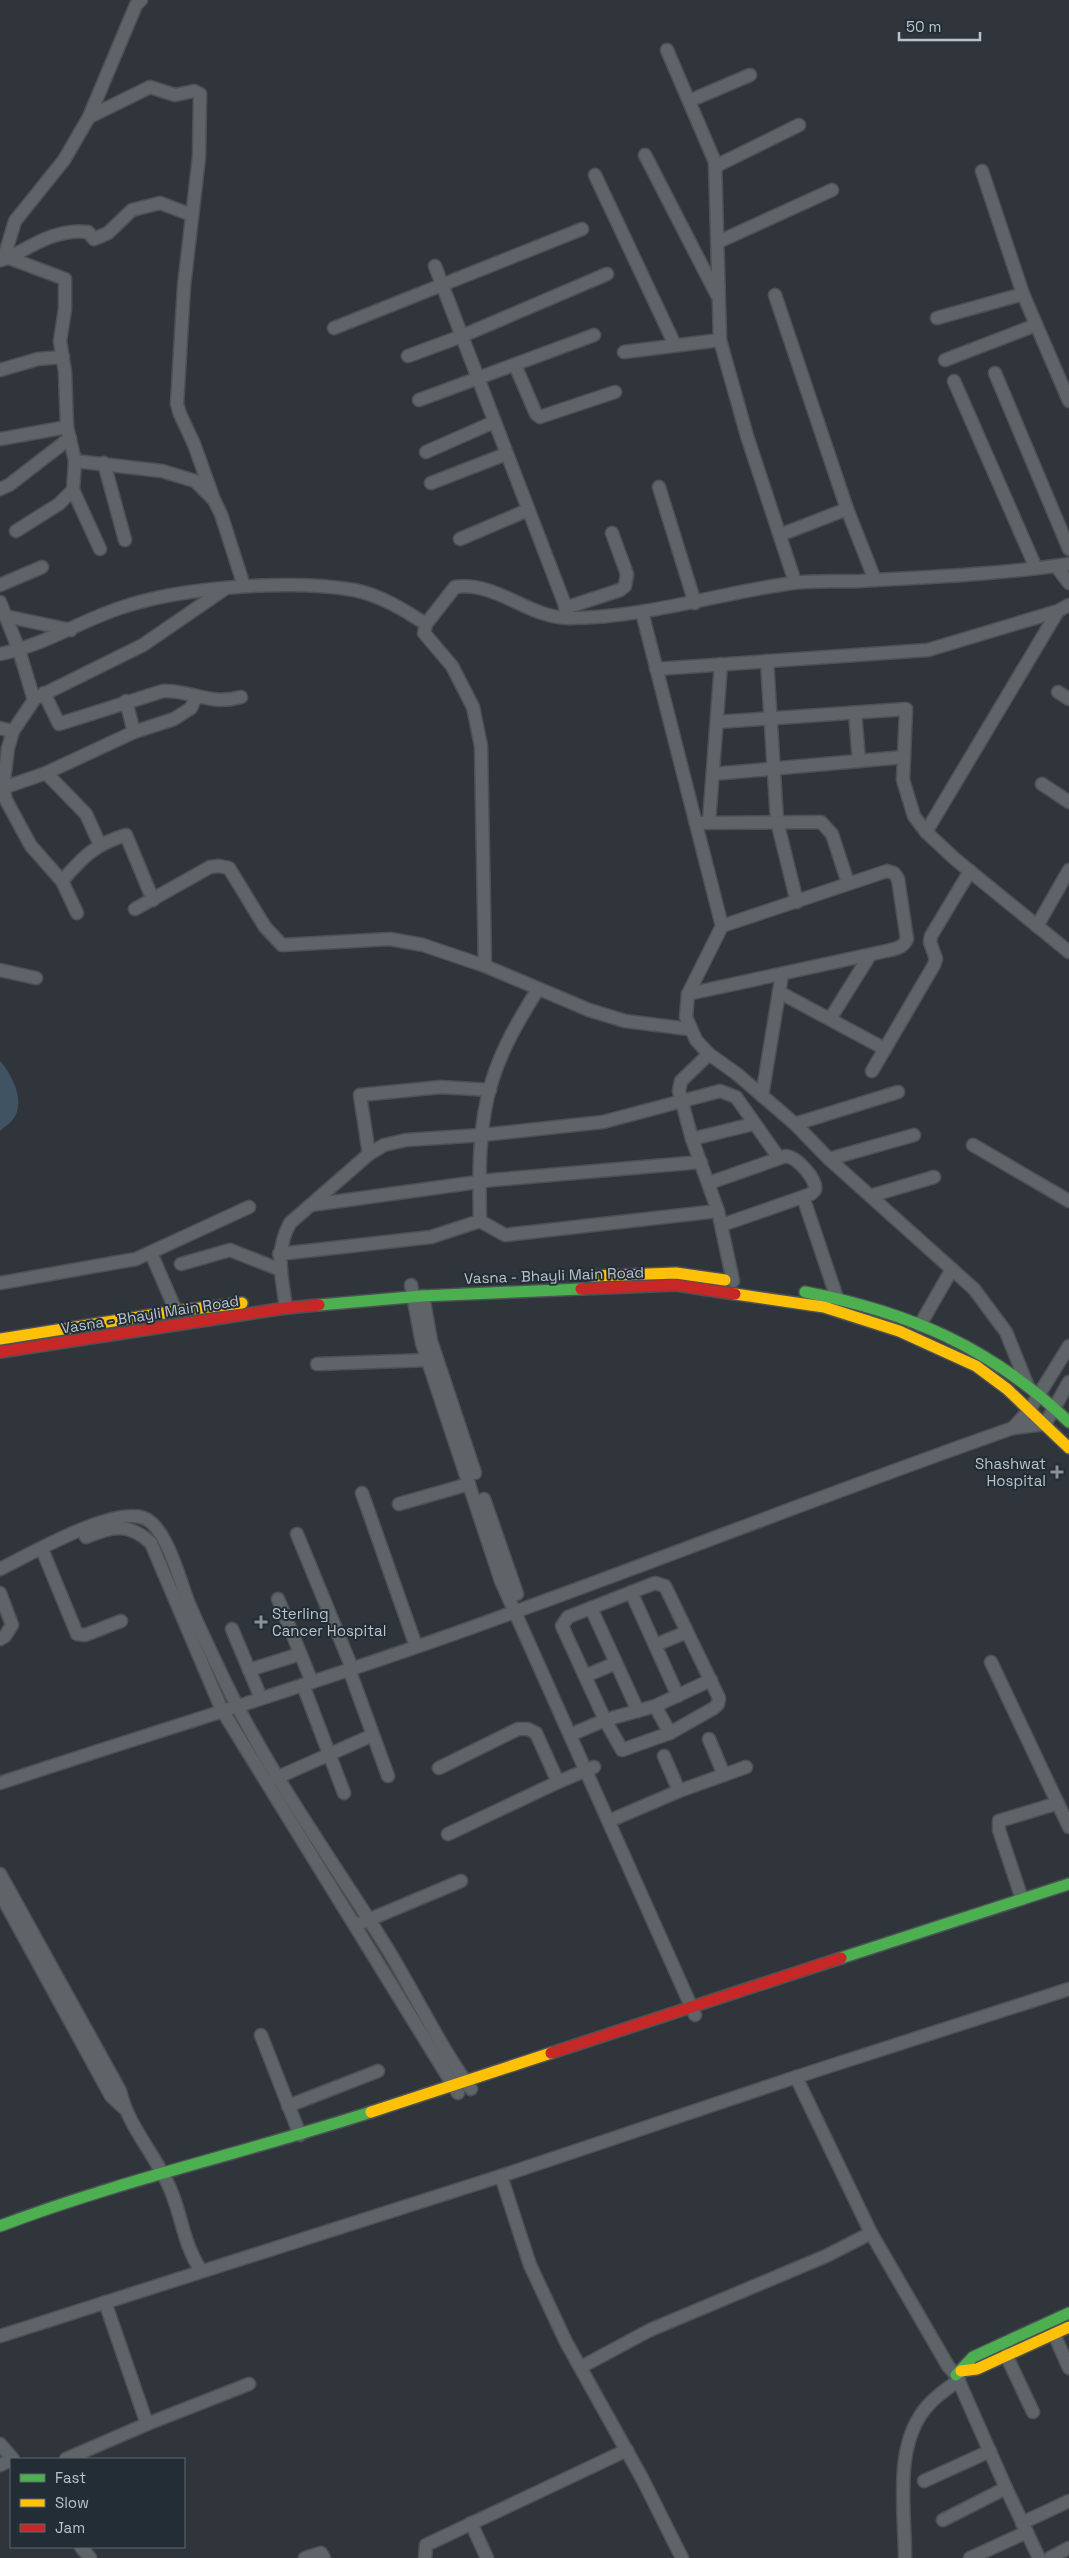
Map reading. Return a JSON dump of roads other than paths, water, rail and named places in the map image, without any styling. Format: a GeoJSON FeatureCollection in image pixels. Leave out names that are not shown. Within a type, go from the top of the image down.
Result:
{"type":"FeatureCollection","features":[{"type":"Feature","properties":{"kind":"street"},"geometry":{"type":"LineString","coordinates":[[3,259],[15,221],[64,160],[89,117],[136,5],[141,0]]}},
{"type":"Feature","properties":{"kind":"street"},"geometry":{"type":"LineString","coordinates":[[667,50],[716,166],[720,340],[747,436],[795,582]]}},
{"type":"Feature","properties":{"kind":"street"},"geometry":{"type":"LineString","coordinates":[[689,101],[750,75]]}},
{"type":"Feature","properties":{"kind":"street"},"geometry":{"type":"LineString","coordinates":[[89,117],[150,87],[175,95],[194,91],[200,94],[198,157],[184,286],[177,404],[214,500],[244,586]]}},
{"type":"Feature","properties":{"kind":"street"},"geometry":{"type":"LineString","coordinates":[[716,166],[798,124]]}},
{"type":"Feature","properties":{"kind":"street"},"geometry":{"type":"LineString","coordinates":[[646,155],[719,297]]}},
{"type":"Feature","properties":{"kind":"street"},"geometry":{"type":"LineString","coordinates":[[982,171],[1023,294],[1069,401]]}},
{"type":"Feature","properties":{"kind":"street"},"geometry":{"type":"LineString","coordinates":[[595,175],[675,345]]}},
{"type":"Feature","properties":{"kind":"street"},"geometry":{"type":"LineString","coordinates":[[718,242],[832,190]]}},
{"type":"Feature","properties":{"kind":"street"},"geometry":{"type":"LineString","coordinates":[[3,259],[46,238],[75,230],[88,232],[94,239],[108,233],[132,210],[151,205],[160,203],[192,215]]}},
{"type":"Feature","properties":{"kind":"street"},"geometry":{"type":"LineString","coordinates":[[334,328],[582,229]]}},
{"type":"Feature","properties":{"kind":"street"},"geometry":{"type":"LineString","coordinates":[[3,259],[64,280],[65,305],[60,341],[63,357],[68,433],[75,461],[73,490],[100,549]]}},
{"type":"Feature","properties":{"kind":"street"},"geometry":{"type":"LineString","coordinates":[[435,266],[567,613]]}},
{"type":"Feature","properties":{"kind":"street"},"geometry":{"type":"LineString","coordinates":[[408,356],[462,336],[607,274]]}},
{"type":"Feature","properties":{"kind":"street"},"geometry":{"type":"LineString","coordinates":[[937,318],[1023,294]]}},
{"type":"Feature","properties":{"kind":"street"},"geometry":{"type":"LineString","coordinates":[[775,295],[847,509],[875,580]]}},
{"type":"Feature","properties":{"kind":"street"},"geometry":{"type":"LineString","coordinates":[[945,360],[1036,325]]}},
{"type":"Feature","properties":{"kind":"street"},"geometry":{"type":"LineString","coordinates":[[419,400],[594,335]]}},
{"type":"Feature","properties":{"kind":"street"},"geometry":{"type":"LineString","coordinates":[[624,352],[720,340]]}},
{"type":"Feature","properties":{"kind":"street"},"geometry":{"type":"LineString","coordinates":[[0,370],[38,359],[63,357]]}},
{"type":"Feature","properties":{"kind":"street"},"geometry":{"type":"LineString","coordinates":[[514,364],[536,414],[540,417],[615,392]]}},
{"type":"Feature","properties":{"kind":"street"},"geometry":{"type":"LineString","coordinates":[[994,373],[1069,549]]}},
{"type":"Feature","properties":{"kind":"street"},"geometry":{"type":"LineString","coordinates":[[954,381],[1036,568]]}},
{"type":"Feature","properties":{"kind":"street"},"geometry":{"type":"LineString","coordinates":[[426,452],[494,422]]}},
{"type":"Feature","properties":{"kind":"street"},"geometry":{"type":"LineString","coordinates":[[0,439],[68,433]]}},
{"type":"Feature","properties":{"kind":"street"},"geometry":{"type":"LineString","coordinates":[[0,489],[10,485],[68,433]]}},
{"type":"Feature","properties":{"kind":"street"},"geometry":{"type":"LineString","coordinates":[[431,483],[506,454]]}},
{"type":"Feature","properties":{"kind":"street"},"geometry":{"type":"LineString","coordinates":[[75,461],[162,471],[195,481],[214,500]]}},
{"type":"Feature","properties":{"kind":"street"},"geometry":{"type":"LineString","coordinates":[[104,463],[125,540]]}},
{"type":"Feature","properties":{"kind":"street"},"geometry":{"type":"LineString","coordinates":[[659,487],[695,603]]}},
{"type":"Feature","properties":{"kind":"street"},"geometry":{"type":"LineString","coordinates":[[16,531],[59,504],[73,490]]}},
{"type":"Feature","properties":{"kind":"street"},"geometry":{"type":"LineString","coordinates":[[780,535],[847,509]]}},
{"type":"Feature","properties":{"kind":"street"},"geometry":{"type":"LineString","coordinates":[[460,539],[528,510]]}},
{"type":"Feature","properties":{"kind":"street"},"geometry":{"type":"LineString","coordinates":[[485,966],[482,746],[473,707],[452,666],[426,638],[424,633],[429,620],[455,588],[469,586],[492,590],[552,617],[567,613],[620,590],[625,586],[627,574],[612,534]]}},
{"type":"Feature","properties":{"kind":"street"},"geometry":{"type":"LineString","coordinates":[[567,613],[642,612],[795,582],[875,580],[1069,564]]}},
{"type":"Feature","properties":{"kind":"street"},"geometry":{"type":"LineString","coordinates":[[1056,566],[1069,583]]}},
{"type":"Feature","properties":{"kind":"street"},"geometry":{"type":"LineString","coordinates":[[0,585],[42,567]]}},
{"type":"Feature","properties":{"kind":"street"},"geometry":{"type":"LineString","coordinates":[[0,654],[19,650],[131,604],[167,596],[244,586],[317,587],[355,590],[385,600],[429,620]]}},
{"type":"Feature","properties":{"kind":"street"},"geometry":{"type":"LineString","coordinates":[[77,913],[62,881],[31,846],[1,789],[13,731],[39,697],[143,645],[225,589]]}},
{"type":"Feature","properties":{"kind":"street"},"geometry":{"type":"LineString","coordinates":[[0,602],[39,697],[59,724],[126,701],[163,691],[175,691],[196,697],[225,701],[241,697]]}},
{"type":"Feature","properties":{"kind":"street"},"geometry":{"type":"LineString","coordinates":[[656,669],[928,650],[1064,608]]}},
{"type":"Feature","properties":{"kind":"street"},"geometry":{"type":"LineString","coordinates":[[926,832],[1064,608]]}},
{"type":"Feature","properties":{"kind":"street"},"geometry":{"type":"LineString","coordinates":[[642,612],[656,669],[703,823],[722,926],[688,994],[686,1017],[689,1029],[709,1054],[737,1074],[795,1124],[829,1159],[974,1289],[1006,1332],[1027,1384]]}},
{"type":"Feature","properties":{"kind":"street"},"geometry":{"type":"LineString","coordinates":[[5,616],[71,630]]}},
{"type":"Feature","properties":{"kind":"street"},"geometry":{"type":"LineString","coordinates":[[767,661],[768,719],[777,822],[797,902]]}},
{"type":"Feature","properties":{"kind":"street"},"geometry":{"type":"LineString","coordinates":[[703,823],[713,774],[721,664]]}},
{"type":"Feature","properties":{"kind":"street"},"geometry":{"type":"LineString","coordinates":[[1,789],[46,773],[134,732],[174,719],[191,708],[196,697]]}},
{"type":"Feature","properties":{"kind":"street"},"geometry":{"type":"LineString","coordinates":[[126,701],[134,732]]}},
{"type":"Feature","properties":{"kind":"street"},"geometry":{"type":"LineString","coordinates":[[716,722],[906,709],[903,780],[914,816],[926,832],[970,871],[1069,952]]}},
{"type":"Feature","properties":{"kind":"street"},"geometry":{"type":"LineString","coordinates":[[855,713],[859,761]]}},
{"type":"Feature","properties":{"kind":"street"},"geometry":{"type":"LineString","coordinates":[[0,728],[13,731]]}},
{"type":"Feature","properties":{"kind":"street"},"geometry":{"type":"LineString","coordinates":[[713,774],[904,757]]}},
{"type":"Feature","properties":{"kind":"street"},"geometry":{"type":"LineString","coordinates":[[46,773],[86,814],[100,845]]}},
{"type":"Feature","properties":{"kind":"street"},"geometry":{"type":"LineString","coordinates":[[1042,784],[1069,802]]}},
{"type":"Feature","properties":{"kind":"street"},"geometry":{"type":"LineString","coordinates":[[703,823],[821,822],[827,826],[848,883]]}},
{"type":"Feature","properties":{"kind":"street"},"geometry":{"type":"LineString","coordinates":[[62,881],[85,855],[107,840],[126,835],[152,900]]}},
{"type":"Feature","properties":{"kind":"street"},"geometry":{"type":"LineString","coordinates":[[136,909],[210,867],[229,868],[265,927],[282,946],[390,939],[423,945],[485,966],[538,989],[625,1021],[689,1029]]}},
{"type":"Feature","properties":{"kind":"street"},"geometry":{"type":"LineString","coordinates":[[1037,926],[1069,870]]}},
{"type":"Feature","properties":{"kind":"street"},"geometry":{"type":"LineString","coordinates":[[688,994],[870,954],[905,944],[907,938],[898,879],[894,873],[887,871],[722,926]]}},
{"type":"Feature","properties":{"kind":"street"},"geometry":{"type":"LineString","coordinates":[[872,1072],[934,965],[936,959],[930,942],[931,936],[970,871]]}},
{"type":"Feature","properties":{"kind":"street"},"geometry":{"type":"LineString","coordinates":[[830,1019],[870,954]]}},
{"type":"Feature","properties":{"kind":"street"},"geometry":{"type":"LineString","coordinates":[[0,970],[36,978]]}},
{"type":"Feature","properties":{"kind":"street"},"geometry":{"type":"LineString","coordinates":[[762,1096],[782,974]]}},
{"type":"Feature","properties":{"kind":"street"},"geometry":{"type":"LineString","coordinates":[[480,1221],[479,1182],[482,1135],[491,1081],[514,1029],[538,989]]}},
{"type":"Feature","properties":{"kind":"street"},"geometry":{"type":"LineString","coordinates":[[779,992],[885,1049]]}},
{"type":"Feature","properties":{"kind":"street"},"geometry":{"type":"LineString","coordinates":[[709,1054],[681,1081],[679,1091],[692,1140],[709,1183],[738,1281]]}},
{"type":"Feature","properties":{"kind":"street"},"geometry":{"type":"LineString","coordinates":[[369,1154],[360,1095],[441,1086],[490,1090]]}},
{"type":"Feature","properties":{"kind":"street"},"geometry":{"type":"LineString","coordinates":[[285,1303],[279,1254],[283,1236],[290,1223],[369,1154],[384,1145],[406,1140],[482,1135],[603,1122],[720,1090],[729,1092],[736,1097],[753,1124],[779,1158]]}},
{"type":"Feature","properties":{"kind":"street"},"geometry":{"type":"LineString","coordinates":[[795,1124],[898,1092]]}},
{"type":"Feature","properties":{"kind":"street"},"geometry":{"type":"LineString","coordinates":[[692,1140],[753,1124]]}},
{"type":"Feature","properties":{"kind":"street"},"geometry":{"type":"LineString","coordinates":[[829,1159],[914,1135]]}},
{"type":"Feature","properties":{"kind":"street"},"geometry":{"type":"LineString","coordinates":[[973,1145],[1069,1202]]}},
{"type":"Feature","properties":{"kind":"street"},"geometry":{"type":"LineString","coordinates":[[709,1183],[786,1156],[794,1158],[815,1182],[815,1190],[803,1197],[722,1225]]}},
{"type":"Feature","properties":{"kind":"street"},"geometry":{"type":"LineString","coordinates":[[310,1205],[479,1182],[701,1162]]}},
{"type":"Feature","properties":{"kind":"street"},"geometry":{"type":"LineString","coordinates":[[870,1196],[934,1177]]}},
{"type":"Feature","properties":{"kind":"street"},"geometry":{"type":"LineString","coordinates":[[803,1197],[837,1298]]}},
{"type":"Feature","properties":{"kind":"street"},"geometry":{"type":"LineString","coordinates":[[0,1283],[136,1259],[151,1254],[249,1207]]}},
{"type":"Feature","properties":{"kind":"street"},"geometry":{"type":"LineString","coordinates":[[279,1254],[431,1237],[480,1221],[504,1235],[718,1211]]}},
{"type":"Feature","properties":{"kind":"street"},"geometry":{"type":"LineString","coordinates":[[182,1264],[230,1250],[281,1270]]}},
{"type":"Feature","properties":{"kind":"street"},"geometry":{"type":"LineString","coordinates":[[151,1254],[176,1311]]}},
{"type":"Feature","properties":{"kind":"street"},"geometry":{"type":"LineString","coordinates":[[920,1325],[952,1269]]}},
{"type":"Feature","properties":{"kind":"street","name":"Vasna - Bhayli Main Road"},"geometry":{"type":"LineString","coordinates":[[528,1279],[676,1273],[738,1281]]}},
{"type":"Feature","properties":{"kind":"street","name":"Vasna - Bhayli Main Road"},"geometry":{"type":"LineString","coordinates":[[0,1339],[176,1311],[417,1290],[676,1285],[824,1307],[899,1331],[976,1366],[1030,1409],[1069,1448]]}},
{"type":"Feature","properties":{"kind":"street"},"geometry":{"type":"LineString","coordinates":[[417,1290],[422,1343],[501,1581],[520,1610]]}},
{"type":"Feature","properties":{"kind":"street"},"geometry":{"type":"LineString","coordinates":[[417,1290],[431,1341],[520,1610],[697,2010]]}},
{"type":"Feature","properties":{"kind":"street"},"geometry":{"type":"LineString","coordinates":[[790,1290],[869,1306],[956,1339],[989,1357],[1027,1384],[1069,1422]]}},
{"type":"Feature","properties":{"kind":"street","name":"Vasna - Bhayli Main Road"},"geometry":{"type":"LineString","coordinates":[[0,1352],[285,1303]]}},
{"type":"Feature","properties":{"kind":"street"},"geometry":{"type":"LineString","coordinates":[[1013,1428],[1030,1409],[1069,1346]]}},
{"type":"Feature","properties":{"kind":"street"},"geometry":{"type":"LineString","coordinates":[[317,1364],[428,1360]]}},
{"type":"Feature","properties":{"kind":"street"},"geometry":{"type":"LineString","coordinates":[[0,1783],[351,1669],[520,1610],[886,1472],[1013,1428],[1044,1424],[1069,1382]]}},
{"type":"Feature","properties":{"kind":"street"},"geometry":{"type":"LineString","coordinates":[[399,1504],[469,1484]]}},
{"type":"Feature","properties":{"kind":"street"},"geometry":{"type":"LineString","coordinates":[[362,1493],[416,1646]]}},
{"type":"Feature","properties":{"kind":"street"},"geometry":{"type":"LineString","coordinates":[[0,1570],[106,1520],[132,1515],[146,1519],[155,1527],[167,1546],[189,1605],[236,1705],[276,1778],[368,1920],[461,2087]]}},
{"type":"Feature","properties":{"kind":"street"},"geometry":{"type":"LineString","coordinates":[[0,1570],[100,1531],[116,1528],[131,1528],[151,1543],[222,1710],[356,1925],[461,2087]]}},
{"type":"Feature","properties":{"kind":"street"},"geometry":{"type":"LineString","coordinates":[[297,1534],[351,1669],[388,1776]]}},
{"type":"Feature","properties":{"kind":"street"},"geometry":{"type":"LineString","coordinates":[[44,1554],[76,1634],[85,1635],[121,1621]]}},
{"type":"Feature","properties":{"kind":"street"},"geometry":{"type":"LineString","coordinates":[[655,1583],[665,1586],[719,1698],[718,1704],[714,1708],[670,1733],[622,1750],[605,1720],[562,1626],[568,1617],[631,1592],[655,1583]]}},
{"type":"Feature","properties":{"kind":"street"},"geometry":{"type":"LineString","coordinates":[[631,1592],[678,1696]]}},
{"type":"Feature","properties":{"kind":"street"},"geometry":{"type":"LineString","coordinates":[[0,1594],[12,1625],[5,1636],[0,1638]]}},
{"type":"Feature","properties":{"kind":"street"},"geometry":{"type":"LineString","coordinates":[[278,1599],[300,1654],[307,1683],[344,1793]]}},
{"type":"Feature","properties":{"kind":"street"},"geometry":{"type":"LineString","coordinates":[[591,1608],[638,1711]]}},
{"type":"Feature","properties":{"kind":"street"},"geometry":{"type":"LineString","coordinates":[[232,1629],[261,1698]]}},
{"type":"Feature","properties":{"kind":"street"},"geometry":{"type":"LineString","coordinates":[[655,1645],[687,1632]]}},
{"type":"Feature","properties":{"kind":"street"},"geometry":{"type":"LineString","coordinates":[[249,1670],[300,1654]]}},
{"type":"Feature","properties":{"kind":"street"},"geometry":{"type":"LineString","coordinates":[[991,1662],[1069,1828]]}},
{"type":"Feature","properties":{"kind":"street"},"geometry":{"type":"LineString","coordinates":[[585,1676],[616,1663]]}},
{"type":"Feature","properties":{"kind":"street"},"geometry":{"type":"LineString","coordinates":[[574,1734],[605,1720],[655,1706],[711,1680]]}},
{"type":"Feature","properties":{"kind":"street"},"geometry":{"type":"LineString","coordinates":[[655,1706],[670,1733]]}},
{"type":"Feature","properties":{"kind":"street"},"geometry":{"type":"LineString","coordinates":[[439,1768],[518,1729],[528,1729],[536,1733],[558,1782]]}},
{"type":"Feature","properties":{"kind":"street"},"geometry":{"type":"LineString","coordinates":[[276,1778],[373,1735]]}},
{"type":"Feature","properties":{"kind":"street"},"geometry":{"type":"LineString","coordinates":[[709,1739],[724,1775]]}},
{"type":"Feature","properties":{"kind":"street"},"geometry":{"type":"LineString","coordinates":[[664,1756],[680,1791]]}},
{"type":"Feature","properties":{"kind":"street"},"geometry":{"type":"LineString","coordinates":[[612,1820],[680,1791],[746,1767]]}},
{"type":"Feature","properties":{"kind":"street"},"geometry":{"type":"LineString","coordinates":[[448,1834],[590,1769]]}},
{"type":"Feature","properties":{"kind":"street"},"geometry":{"type":"LineString","coordinates":[[1022,1899],[999,1830],[999,1821],[1058,1804]]}},
{"type":"Feature","properties":{"kind":"street"},"geometry":{"type":"LineString","coordinates":[[0,1874],[120,2091],[124,2108]]}},
{"type":"Feature","properties":{"kind":"street"},"geometry":{"type":"LineString","coordinates":[[356,1925],[462,1881]]}},
{"type":"Feature","properties":{"kind":"street"},"geometry":{"type":"LineString","coordinates":[[0,2226],[60,2203],[166,2179],[461,2087],[697,2010],[1069,1884]]}},
{"type":"Feature","properties":{"kind":"street"},"geometry":{"type":"LineString","coordinates":[[0,1893],[111,2096],[124,2108],[166,2179],[187,2248],[201,2271]]}},
{"type":"Feature","properties":{"kind":"street"},"geometry":{"type":"LineString","coordinates":[[697,2010],[1069,1896]]}},
{"type":"Feature","properties":{"kind":"street"},"geometry":{"type":"LineString","coordinates":[[0,2336],[501,2176],[1069,1988]]}},
{"type":"Feature","properties":{"kind":"street"},"geometry":{"type":"LineString","coordinates":[[261,2035],[300,2134]]}},
{"type":"Feature","properties":{"kind":"street"},"geometry":{"type":"LineString","coordinates":[[288,2106],[378,2072]]}},
{"type":"Feature","properties":{"kind":"street"},"geometry":{"type":"LineString","coordinates":[[796,2077],[871,2233],[948,2366],[959,2375],[1006,2488],[1039,2558]]}},
{"type":"Feature","properties":{"kind":"street"},"geometry":{"type":"LineString","coordinates":[[0,2236],[51,2217],[300,2134],[461,2087]]}},
{"type":"Feature","properties":{"kind":"street"},"geometry":{"type":"LineString","coordinates":[[501,2176],[530,2265],[566,2342],[627,2450],[682,2558]]}},
{"type":"Feature","properties":{"kind":"street"},"geometry":{"type":"LineString","coordinates":[[581,2367],[650,2330],[826,2256],[871,2233]]}},
{"type":"Feature","properties":{"kind":"street"},"geometry":{"type":"LineString","coordinates":[[105,2302],[147,2424]]}},
{"type":"Feature","properties":{"kind":"street"},"geometry":{"type":"LineString","coordinates":[[905,2558],[903,2473],[908,2438],[920,2415],[959,2375],[973,2357],[1069,2313]]}},
{"type":"Feature","properties":{"kind":"street"},"geometry":{"type":"LineString","coordinates":[[959,2375],[977,2369],[1069,2327]]}},
{"type":"Feature","properties":{"kind":"street"},"geometry":{"type":"LineString","coordinates":[[1054,2334],[1069,2368]]}},
{"type":"Feature","properties":{"kind":"street"},"geometry":{"type":"LineString","coordinates":[[1006,2355],[1033,2412]]}},
{"type":"Feature","properties":{"kind":"street"},"geometry":{"type":"LineString","coordinates":[[68,2458],[147,2424],[249,2384]]}},
{"type":"Feature","properties":{"kind":"street"},"geometry":{"type":"LineString","coordinates":[[0,2444],[10,2458]]}},
{"type":"Feature","properties":{"kind":"street"},"geometry":{"type":"LineString","coordinates":[[425,2558],[426,2545],[627,2450]]}},
{"type":"Feature","properties":{"kind":"street"},"geometry":{"type":"LineString","coordinates":[[924,2481],[990,2451]]}},
{"type":"Feature","properties":{"kind":"street"},"geometry":{"type":"LineString","coordinates":[[943,2520],[1006,2488]]}},
{"type":"Feature","properties":{"kind":"street"},"geometry":{"type":"LineString","coordinates":[[970,2558],[988,2554],[1024,2527],[1069,2501]]}},
{"type":"Feature","properties":{"kind":"street"},"geometry":{"type":"LineString","coordinates":[[471,2523],[487,2558]]}},
{"type":"Feature","properties":{"kind":"street"},"geometry":{"type":"LineString","coordinates":[[82,2548],[90,2558]]}},
{"type":"Feature","properties":{"kind":"street"},"geometry":{"type":"LineString","coordinates":[[1050,2558],[1069,2548]]}},
{"type":"Feature","properties":{"kind":"street"},"geometry":{"type":"LineString","coordinates":[[305,2558],[321,2553],[324,2558]]}},
{"type":"Feature","properties":{"kind":"water"},"geometry":{"type":"Polygon","coordinates":[[[0,1061],[9,1073],[16,1088],[18,1104],[14,1118],[0,1131],[0,1061]]]}},
{"type":"Feature","properties":{"kind":"place","name":"Shashwat Hospital"},"geometry":{"type":"Point","coordinates":[1057,1472]}},
{"type":"Feature","properties":{"kind":"place","name":"Sterling Cancer Hospital"},"geometry":{"type":"Point","coordinates":[261,1622]}}]}
